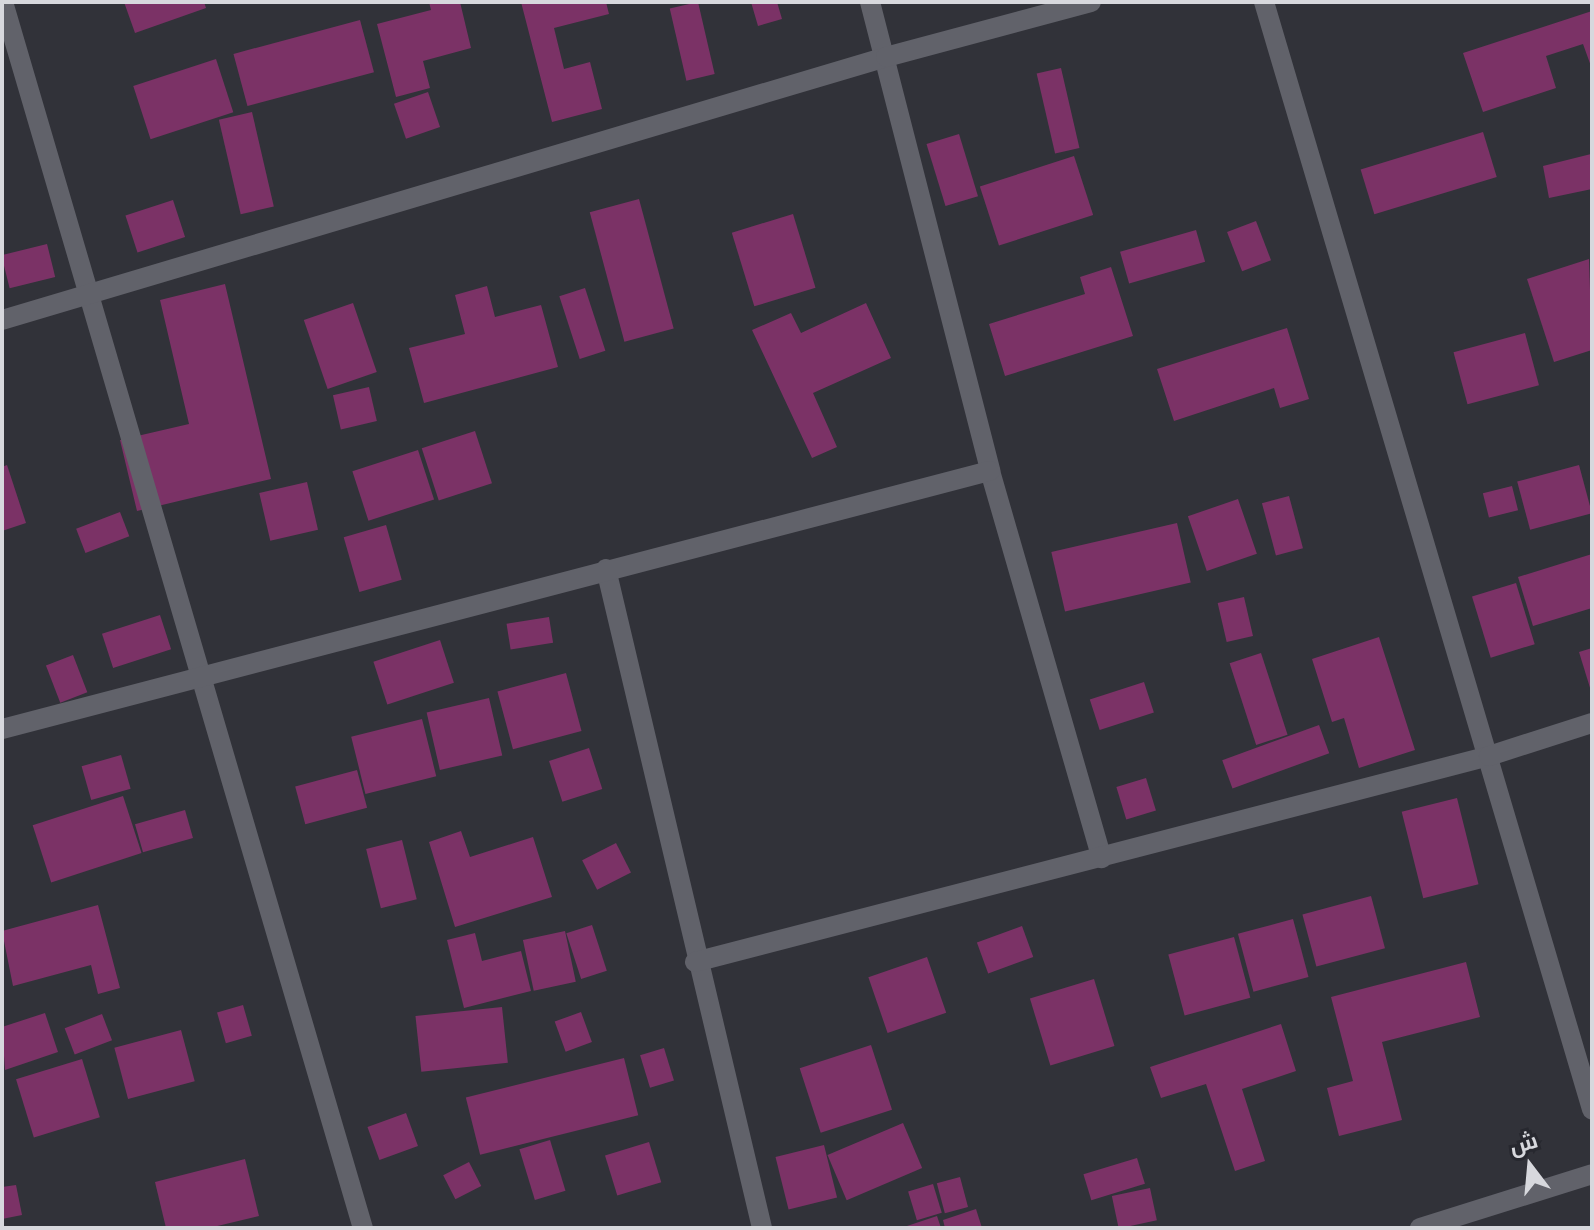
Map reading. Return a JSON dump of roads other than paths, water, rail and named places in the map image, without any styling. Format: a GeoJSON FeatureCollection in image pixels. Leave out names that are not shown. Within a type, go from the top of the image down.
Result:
{"type":"FeatureCollection","features":[{"type":"Feature","properties":{"kind":"street"},"geometry":{"type":"LineString","coordinates":[[3,2],[363,1228]]}},
{"type":"Feature","properties":{"kind":"street"},"geometry":{"type":"LineString","coordinates":[[870,2],[990,471],[1102,858]]}},
{"type":"Feature","properties":{"kind":"street"},"geometry":{"type":"LineString","coordinates":[[2,320],[886,57],[1091,2]]}},
{"type":"Feature","properties":{"kind":"street"},"geometry":{"type":"LineString","coordinates":[[1264,2],[1592,1109]]}},
{"type":"Feature","properties":{"kind":"street"},"geometry":{"type":"LineString","coordinates":[[2,729],[201,674],[990,471]]}},
{"type":"Feature","properties":{"kind":"street"},"geometry":{"type":"LineString","coordinates":[[606,569],[695,962],[762,1228]]}},
{"type":"Feature","properties":{"kind":"street"},"geometry":{"type":"LineString","coordinates":[[695,962],[1489,756],[1592,723]]}},
{"type":"Feature","properties":{"kind":"street"},"geometry":{"type":"LineString","coordinates":[[1420,1228],[1478,1220],[1592,1174]]}}]}
